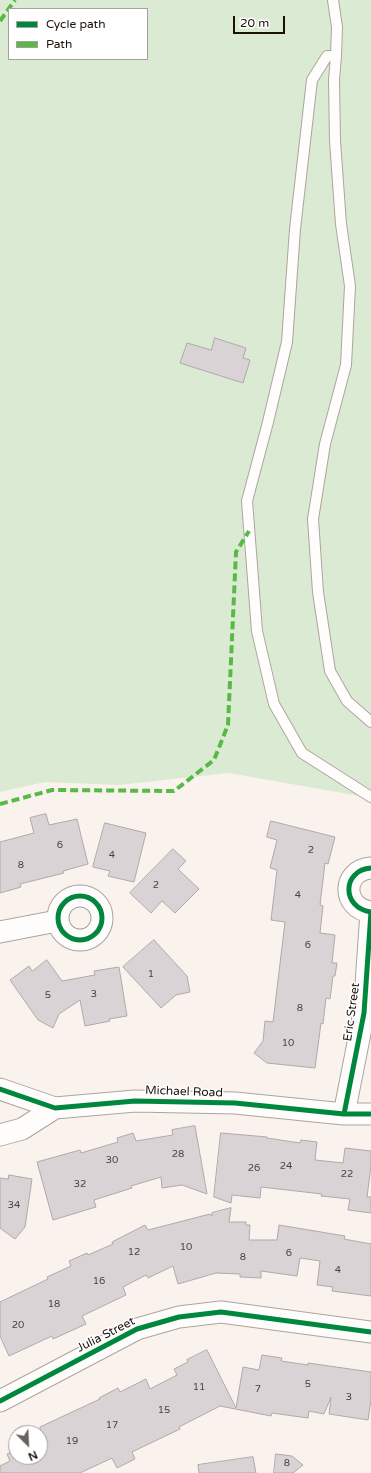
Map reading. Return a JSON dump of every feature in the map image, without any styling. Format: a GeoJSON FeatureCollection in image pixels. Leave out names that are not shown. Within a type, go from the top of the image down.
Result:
{"type":"FeatureCollection","features":[{"type":"Feature","properties":{"kind":"street","name":"Eric Street"},"geometry":{"type":"LineString","coordinates":[[344,1114],[364,1013],[371,912],[363,911],[357,908],[352,902],[348,887],[356,874],[362,870],[371,868]]}},
{"type":"Feature","properties":{"kind":"street"},"geometry":{"type":"LineString","coordinates":[[0,932],[57,921]]}},
{"type":"Feature","properties":{"kind":"street","name":"Michael Road"},"geometry":{"type":"LineString","coordinates":[[0,1089],[54,1108],[135,1101],[235,1103],[344,1114],[371,1114]]}},
{"type":"Feature","properties":{"kind":"street","name":"Michael Road"},"geometry":{"type":"LineString","coordinates":[[0,1135],[22,1129],[54,1108]]}},
{"type":"Feature","properties":{"kind":"street","name":"Julia Street"},"geometry":{"type":"LineString","coordinates":[[0,1401],[137,1329],[179,1317],[222,1312],[371,1332]]}},
{"type":"Feature","properties":{"kind":"lane"},"geometry":{"type":"LineString","coordinates":[[333,0],[337,27],[334,80],[335,141],[341,224],[350,286],[346,365],[325,444],[312,519],[318,592],[330,671],[347,701],[371,722]]}},
{"type":"Feature","properties":{"kind":"lane"},"geometry":{"type":"LineString","coordinates":[[336,56],[326,56],[312,80],[295,229],[287,342],[247,501],[257,631],[274,704],[302,753],[371,797]]}},
{"type":"Feature","properties":{"kind":"green space"},"geometry":{"type":"Polygon","coordinates":[[[0,0],[371,0],[371,798],[229,773],[118,785],[45,782],[0,792],[0,0]]]}},
{"type":"Feature","properties":{"kind":"building"},"geometry":{"type":"Polygon","coordinates":[[[215,338],[246,348],[243,358],[250,360],[243,383],[180,363],[187,343],[211,350],[215,338]]]}},
{"type":"Feature","properties":{"kind":"building"},"geometry":{"type":"Polygon","coordinates":[[[46,814],[49,825],[77,819],[88,864],[63,871],[64,873],[20,884],[21,887],[0,893],[0,842],[34,833],[30,818],[46,814]]]}},
{"type":"Feature","properties":{"kind":"building"},"geometry":{"type":"Polygon","coordinates":[[[271,821],[335,837],[328,864],[325,863],[320,905],[323,906],[320,933],[335,935],[332,963],[337,963],[335,976],[333,976],[330,999],[326,998],[315,1068],[267,1063],[254,1053],[263,1041],[265,1021],[273,1022],[285,922],[271,920],[277,870],[270,868],[277,840],[267,837],[271,821]]]}},
{"type":"Feature","properties":{"kind":"building"},"geometry":{"type":"Polygon","coordinates":[[[105,823],[146,833],[134,882],[108,876],[110,871],[93,867],[105,823]]]}},
{"type":"Feature","properties":{"kind":"building"},"geometry":{"type":"Polygon","coordinates":[[[173,849],[186,861],[178,869],[199,889],[175,913],[162,901],[151,913],[130,893],[173,849]]]}},
{"type":"Feature","properties":{"kind":"building"},"geometry":{"type":"Polygon","coordinates":[[[154,940],[187,976],[190,992],[176,995],[161,1008],[123,967],[154,940]]]}},
{"type":"Feature","properties":{"kind":"building"},"geometry":{"type":"Polygon","coordinates":[[[47,960],[62,981],[95,975],[94,971],[119,967],[127,1016],[109,1019],[110,1021],[85,1026],[80,1000],[59,1014],[53,1028],[38,1020],[10,980],[29,966],[32,971],[47,960]]]}},
{"type":"Feature","properties":{"kind":"building"},"geometry":{"type":"Polygon","coordinates":[[[195,1126],[207,1194],[182,1185],[162,1188],[161,1177],[131,1186],[132,1188],[94,1200],[96,1207],[53,1220],[37,1162],[80,1150],[81,1153],[118,1142],[117,1138],[133,1133],[136,1141],[173,1135],[172,1130],[195,1126]]]}},
{"type":"Feature","properties":{"kind":"building"},"geometry":{"type":"Polygon","coordinates":[[[221,1133],[267,1137],[300,1143],[301,1140],[317,1142],[315,1160],[343,1163],[345,1148],[371,1151],[371,1166],[367,1197],[371,1197],[371,1213],[348,1210],[350,1199],[321,1196],[322,1194],[261,1187],[260,1198],[232,1195],[231,1203],[214,1197],[221,1133]]]}},
{"type":"Feature","properties":{"kind":"building"},"geometry":{"type":"Polygon","coordinates":[[[9,1175],[32,1179],[25,1227],[15,1239],[0,1228],[0,1178],[8,1179],[9,1175]]]}},
{"type":"Feature","properties":{"kind":"building"},"geometry":{"type":"Polygon","coordinates":[[[231,1208],[229,1222],[246,1222],[246,1225],[250,1225],[249,1240],[277,1240],[279,1225],[345,1236],[344,1239],[371,1244],[371,1296],[332,1291],[333,1287],[317,1285],[320,1261],[300,1258],[297,1276],[261,1271],[261,1278],[240,1277],[240,1274],[216,1273],[178,1284],[173,1266],[148,1278],[146,1275],[123,1287],[126,1295],[82,1316],[86,1324],[53,1339],[52,1336],[9,1356],[0,1336],[0,1302],[71,1266],[69,1261],[87,1253],[88,1255],[113,1244],[112,1242],[145,1225],[148,1230],[210,1214],[212,1216],[212,1213],[231,1208]]]}},
{"type":"Feature","properties":{"kind":"building"},"geometry":{"type":"Polygon","coordinates":[[[207,1350],[236,1408],[243,1367],[259,1370],[262,1355],[282,1358],[281,1361],[308,1365],[308,1363],[371,1372],[371,1400],[368,1420],[329,1414],[331,1397],[324,1414],[309,1411],[308,1418],[272,1413],[271,1416],[220,1406],[179,1427],[180,1429],[132,1452],[135,1459],[117,1468],[112,1458],[80,1473],[0,1473],[0,1466],[8,1462],[8,1465],[48,1465],[48,1425],[44,1425],[100,1399],[99,1398],[118,1388],[120,1392],[146,1379],[150,1389],[177,1375],[174,1369],[188,1362],[187,1360],[207,1350]]]}},
{"type":"Feature","properties":{"kind":"building"},"geometry":{"type":"Polygon","coordinates":[[[276,1454],[292,1456],[303,1465],[293,1473],[274,1473],[276,1454]]]}},
{"type":"Feature","properties":{"kind":"building"},"geometry":{"type":"Polygon","coordinates":[[[253,1457],[256,1473],[199,1473],[198,1465],[253,1457]]]}},
{"type":"Feature","properties":{"kind":"marked path"},"geometry":{"type":"LineString","coordinates":[[9,8],[15,0]]}},
{"type":"Feature","properties":{"kind":"marked path"},"geometry":{"type":"LineString","coordinates":[[0,21],[8,10]]}},
{"type":"Feature","properties":{"kind":"marked path"},"geometry":{"type":"LineString","coordinates":[[0,804],[52,790],[174,791],[214,760],[228,725],[236,552],[249,531]]}},
{"type":"Feature","properties":{"kind":"cycle path"},"geometry":{"type":"LineString","coordinates":[[344,1114],[364,1013],[371,912],[361,909],[354,904],[350,897],[349,889],[350,882],[355,875],[361,870],[371,868]]}},
{"type":"Feature","properties":{"kind":"cycle path"},"geometry":{"type":"LineString","coordinates":[[76,896],[84,896],[96,902],[102,914],[102,918],[102,922],[96,934],[84,940],[76,940],[64,934],[58,922],[58,914],[64,902],[76,896]]}},
{"type":"Feature","properties":{"kind":"cycle path"},"geometry":{"type":"LineString","coordinates":[[0,1089],[55,1108],[135,1101],[235,1103],[344,1114],[371,1114]]}},
{"type":"Feature","properties":{"kind":"cycle path"},"geometry":{"type":"LineString","coordinates":[[0,1401],[137,1329],[179,1317],[221,1312],[371,1332]]}}]}
